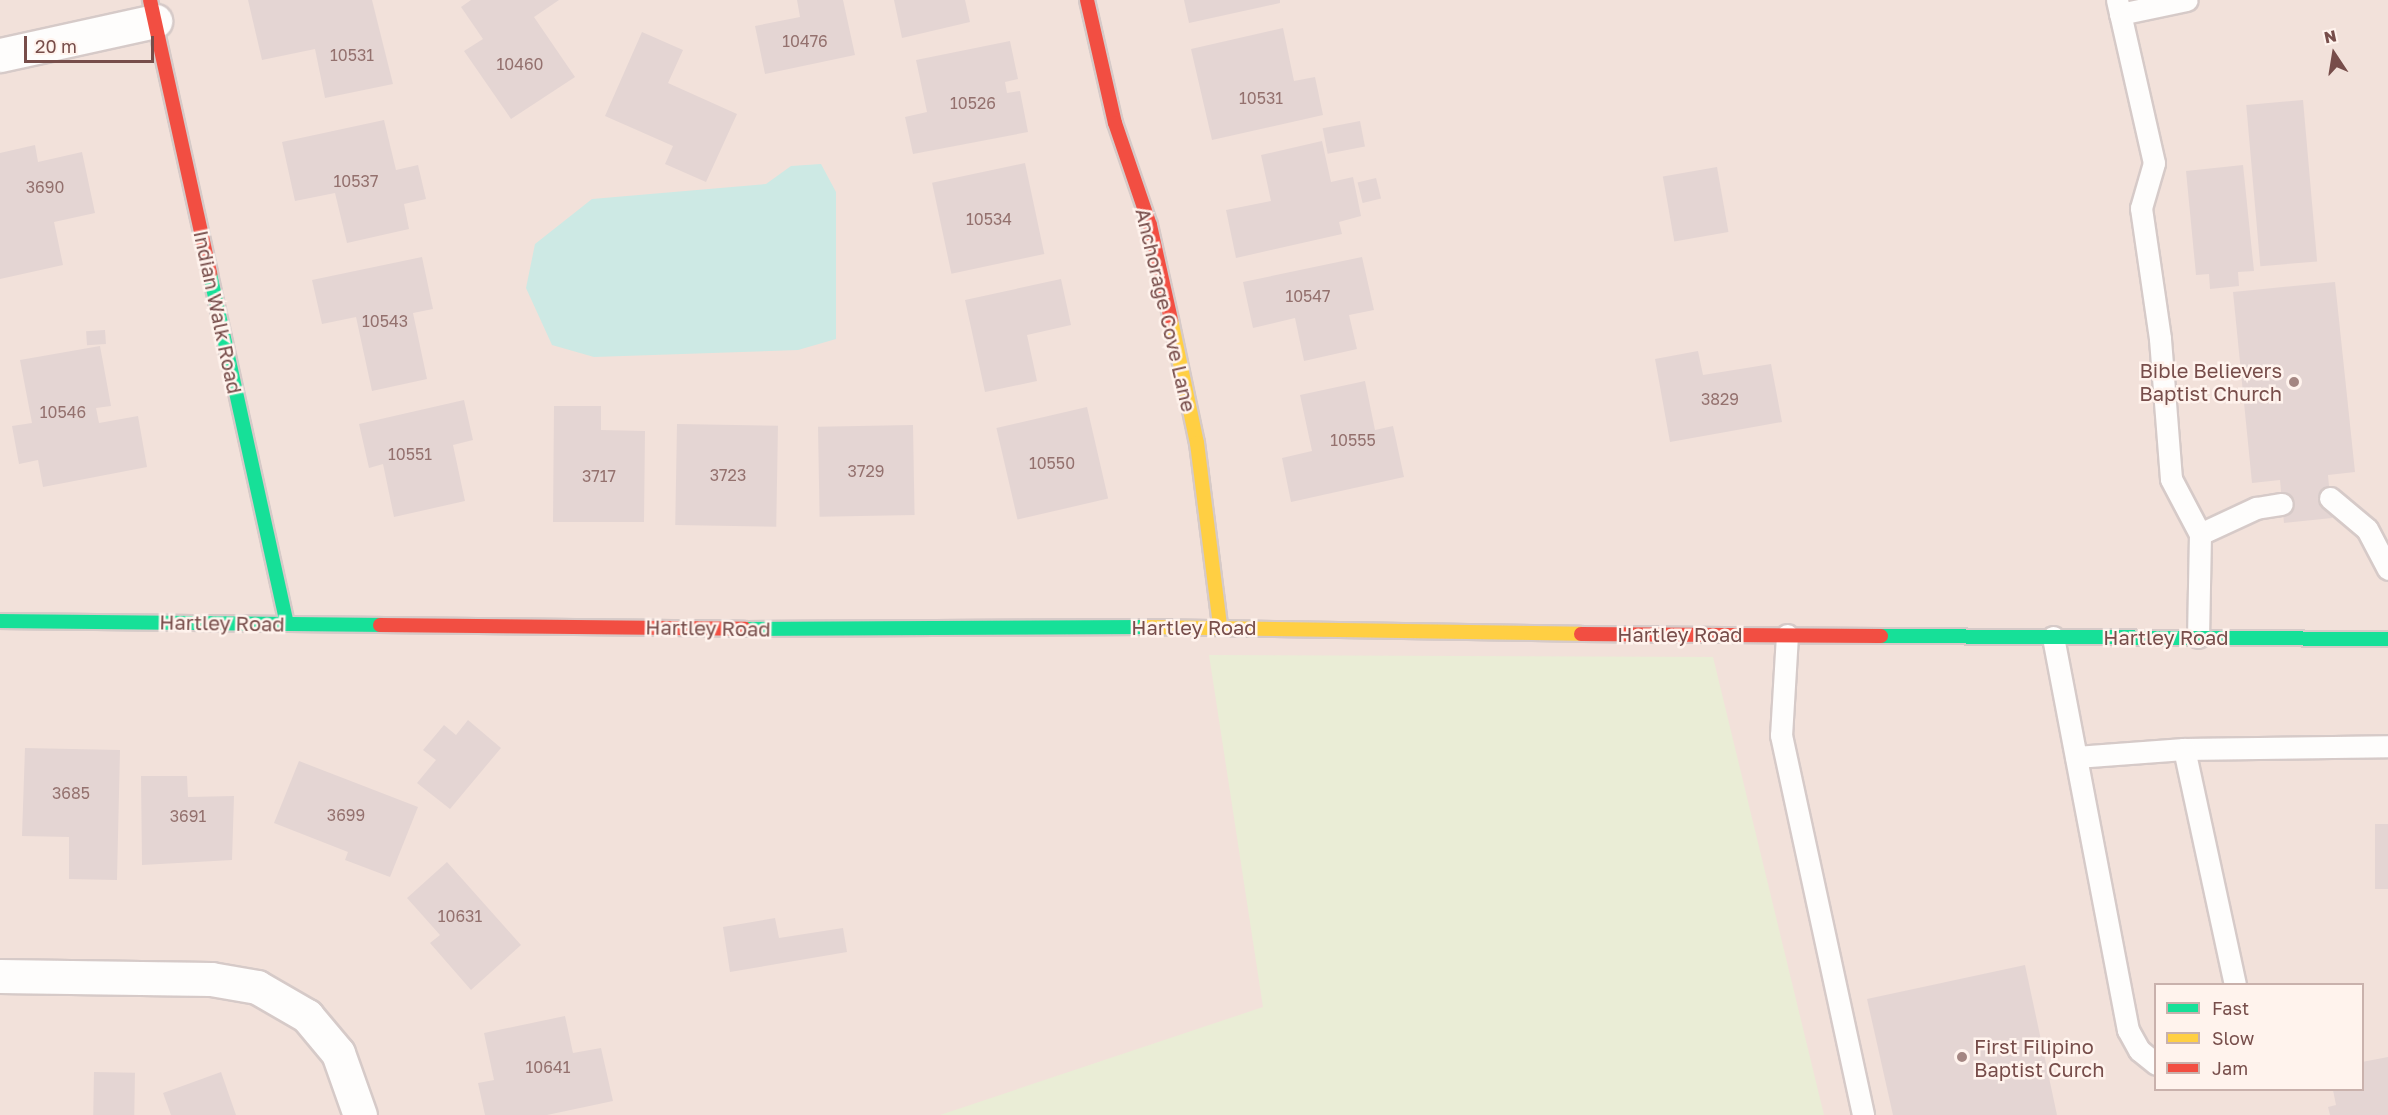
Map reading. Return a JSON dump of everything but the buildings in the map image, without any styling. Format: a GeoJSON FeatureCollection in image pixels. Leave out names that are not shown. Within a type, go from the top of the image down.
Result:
{"type":"FeatureCollection","features":[{"type":"Feature","properties":{"kind":"street","name":"Anchorage Cove Lane"},"geometry":{"type":"LineString","coordinates":[[1088,0],[1115,123],[1150,225],[1194,432],[1220,626]]}},
{"type":"Feature","properties":{"kind":"street"},"geometry":{"type":"LineString","coordinates":[[0,55],[152,10]]}},
{"type":"Feature","properties":{"kind":"street","name":"Indian Walk Road"},"geometry":{"type":"LineString","coordinates":[[152,10],[287,623]]}},
{"type":"Feature","properties":{"kind":"street","name":"Hartley Road"},"geometry":{"type":"LineString","coordinates":[[0,621],[854,630],[1220,626],[1788,635],[2388,639]]}},
{"type":"Feature","properties":{"kind":"street"},"geometry":{"type":"LineString","coordinates":[[0,976],[211,979],[257,987],[307,1016],[338,1053],[360,1115]]}},
{"type":"Feature","properties":{"kind":"lane"},"geometry":{"type":"LineString","coordinates":[[2187,0],[2118,7],[2154,163],[2141,208],[2160,339],[2171,479],[2200,534],[2198,637]]}},
{"type":"Feature","properties":{"kind":"lane"},"geometry":{"type":"LineString","coordinates":[[2330,498],[2367,529],[2388,569]]}},
{"type":"Feature","properties":{"kind":"lane"},"geometry":{"type":"LineString","coordinates":[[2200,534],[2256,508],[2282,504]]}},
{"type":"Feature","properties":{"kind":"lane"},"geometry":{"type":"LineString","coordinates":[[1788,635],[1781,735],[1863,1115]]}},
{"type":"Feature","properties":{"kind":"lane"},"geometry":{"type":"LineString","coordinates":[[2053,637],[2128,1030],[2139,1050],[2154,1062]]}},
{"type":"Feature","properties":{"kind":"lane"},"geometry":{"type":"LineString","coordinates":[[2076,757],[2184,749],[2388,746]]}},
{"type":"Feature","properties":{"kind":"lane"},"geometry":{"type":"LineString","coordinates":[[2184,749],[2235,983]]}},
{"type":"Feature","properties":{"kind":"shaded area"},"geometry":{"type":"Polygon","coordinates":[[[0,0],[2388,0],[2388,1115],[0,1115],[0,0]]]}},
{"type":"Feature","properties":{"kind":"green space"},"geometry":{"type":"Polygon","coordinates":[[[1209,655],[1713,657],[1824,1115],[940,1115],[1263,1007],[1209,655]]]}},
{"type":"Feature","properties":{"kind":"water"},"geometry":{"type":"Polygon","coordinates":[[[821,164],[836,192],[836,339],[798,350],[594,357],[552,345],[526,288],[535,244],[592,199],[766,184],[791,166],[821,164]]]}},
{"type":"Feature","properties":{"kind":"traffic: fast"},"geometry":{"type":"LineString","coordinates":[[210,274],[287,623]]}},
{"type":"Feature","properties":{"kind":"traffic: fast"},"geometry":{"type":"LineString","coordinates":[[0,621],[380,625]]}},
{"type":"Feature","properties":{"kind":"traffic: fast"},"geometry":{"type":"LineString","coordinates":[[745,629],[1145,627]]}},
{"type":"Feature","properties":{"kind":"traffic: fast"},"geometry":{"type":"LineString","coordinates":[[1881,636],[2388,639]]}},
{"type":"Feature","properties":{"kind":"traffic: slow"},"geometry":{"type":"LineString","coordinates":[[1171,320],[1197,443],[1220,626]]}},
{"type":"Feature","properties":{"kind":"traffic: slow"},"geometry":{"type":"LineString","coordinates":[[1145,627],[1581,634]]}},
{"type":"Feature","properties":{"kind":"traffic: jam"},"geometry":{"type":"LineString","coordinates":[[150,0],[210,274]]}},
{"type":"Feature","properties":{"kind":"traffic: jam"},"geometry":{"type":"LineString","coordinates":[[1087,0],[1115,123],[1150,225],[1171,320]]}},
{"type":"Feature","properties":{"kind":"traffic: jam"},"geometry":{"type":"LineString","coordinates":[[380,625],[745,629]]}},
{"type":"Feature","properties":{"kind":"traffic: jam"},"geometry":{"type":"LineString","coordinates":[[1581,634],[1881,636]]}},
{"type":"Feature","properties":{"kind":"place","name":"Bible Believers Baptist Church"},"geometry":{"type":"Point","coordinates":[2294,382]}},
{"type":"Feature","properties":{"kind":"place","name":"First Filipino Baptist Curch"},"geometry":{"type":"Point","coordinates":[1962,1057]}}]}
